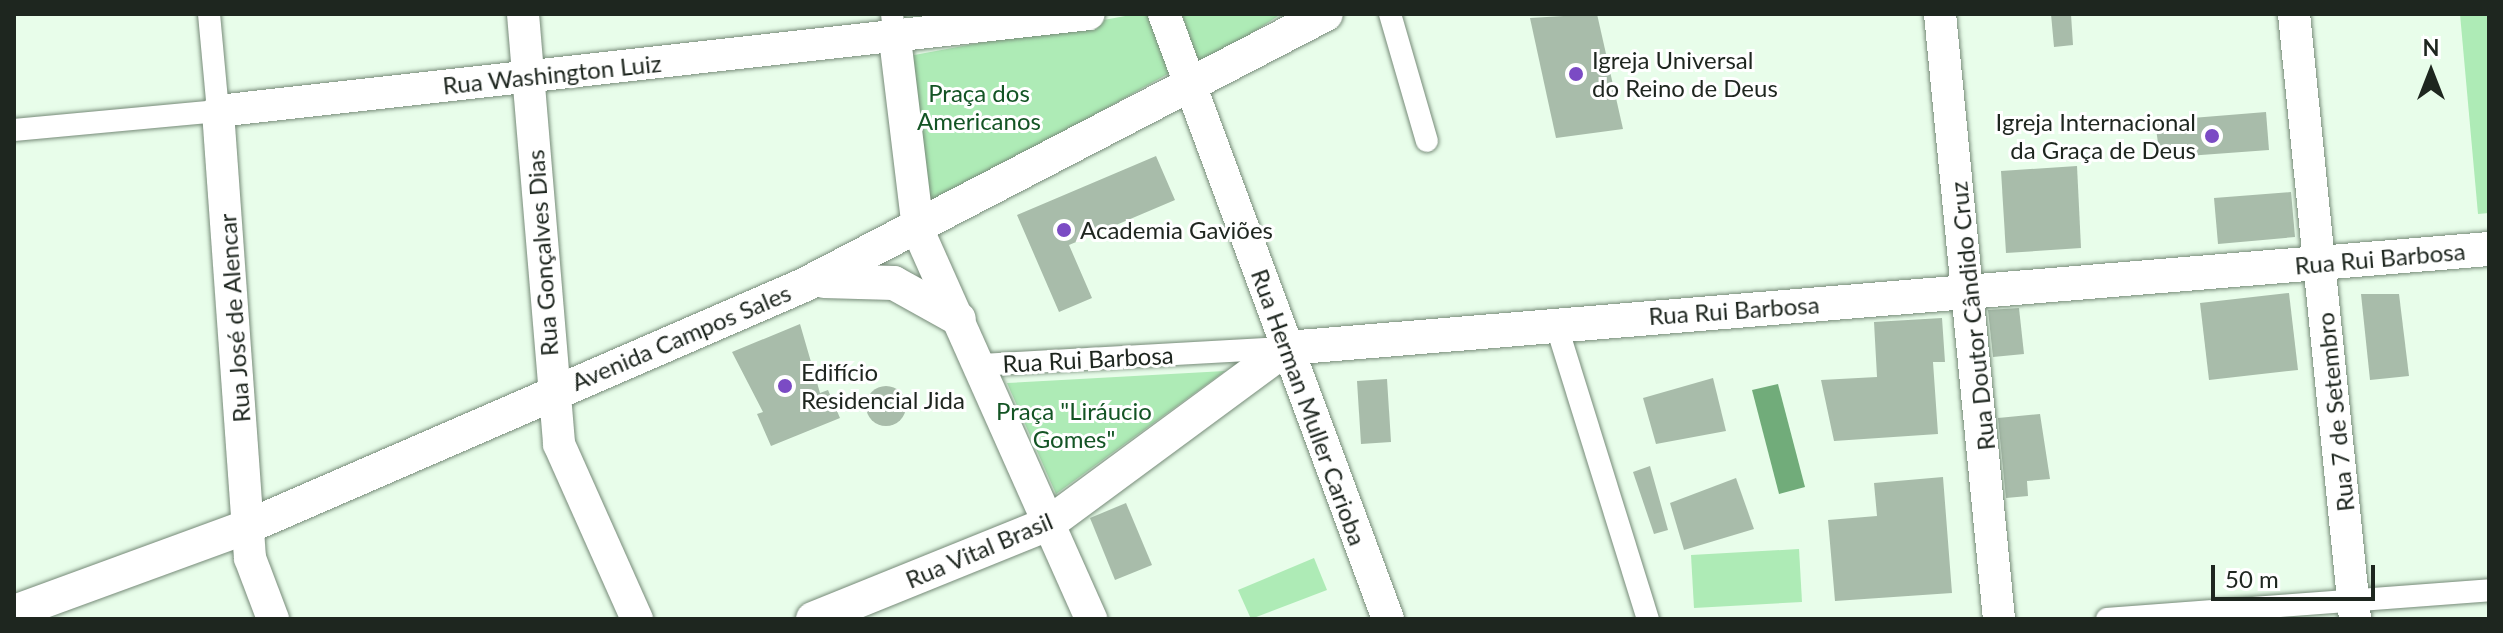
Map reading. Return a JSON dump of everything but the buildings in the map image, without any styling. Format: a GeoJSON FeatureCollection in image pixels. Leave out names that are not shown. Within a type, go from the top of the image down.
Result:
{"type":"FeatureCollection","features":[{"type":"Feature","properties":{"kind":"main road","name":"Rua Gonçalves Dias"},"geometry":{"type":"LineString","coordinates":[[523,14],[530,76],[551,392],[559,444],[637,619]]}},
{"type":"Feature","properties":{"kind":"main road","name":"Rua Washington Luiz"},"geometry":{"type":"LineString","coordinates":[[218,111],[530,76],[894,27],[1089,14]]}},
{"type":"Feature","properties":{"kind":"main road","name":"Rua Herman Muller Carioba"},"geometry":{"type":"LineString","coordinates":[[1164,14],[1388,619]]}},
{"type":"Feature","properties":{"kind":"main road","name":"Avenida Campos Sales"},"geometry":{"type":"LineString","coordinates":[[14,612],[249,526],[551,392],[804,285],[918,230],[1188,81],[1326,14]]}},
{"type":"Feature","properties":{"kind":"main road","name":"Rua Doutor Cândido Cruz"},"geometry":{"type":"LineString","coordinates":[[1940,14],[1971,292],[1999,619]]}},
{"type":"Feature","properties":{"kind":"main road","name":"Rua 7 de Setembro"},"geometry":{"type":"LineString","coordinates":[[2294,14],[2355,610]]}},
{"type":"Feature","properties":{"kind":"main road"},"geometry":{"type":"LineString","coordinates":[[894,27],[918,230],[1091,619]]}},
{"type":"Feature","properties":{"kind":"main road","name":"Rua José de Alencar"},"geometry":{"type":"LineString","coordinates":[[218,111],[249,526],[255,580],[273,619]]}},
{"type":"Feature","properties":{"kind":"main road","name":"Rua Rui Barbosa"},"geometry":{"type":"LineString","coordinates":[[1287,348],[2489,249]]}},
{"type":"Feature","properties":{"kind":"main road"},"geometry":{"type":"LineString","coordinates":[[804,285],[880,280],[959,319]]}},
{"type":"Feature","properties":{"kind":"main road","name":"Rua Vital Brasil"},"geometry":{"type":"LineString","coordinates":[[813,619],[1048,524],[1287,348]]}},
{"type":"Feature","properties":{"kind":"street","name":"Rua José de Alencar"},"geometry":{"type":"LineString","coordinates":[[209,14],[218,111]]}},
{"type":"Feature","properties":{"kind":"street"},"geometry":{"type":"LineString","coordinates":[[1390,14],[1427,141]]}},
{"type":"Feature","properties":{"kind":"street","name":"Rua Washington Luiz"},"geometry":{"type":"LineString","coordinates":[[14,130],[218,111]]}},
{"type":"Feature","properties":{"kind":"street"},"geometry":{"type":"LineString","coordinates":[[1556,324],[1648,619]]}},
{"type":"Feature","properties":{"kind":"street","name":"Rua Rui Barbosa"},"geometry":{"type":"LineString","coordinates":[[979,365],[1287,348]]}},
{"type":"Feature","properties":{"kind":"street"},"geometry":{"type":"LineString","coordinates":[[2107,619],[2355,610],[2489,590]]}},
{"type":"Feature","properties":{"kind":"green space","name":"Praça dos Americanos"},"geometry":{"type":"Polygon","coordinates":[[[1136,14],[1155,14],[1173,71],[928,208],[909,56],[1136,14]]]}},
{"type":"Feature","properties":{"kind":"green space"},"geometry":{"type":"Polygon","coordinates":[[[1182,14],[1281,14],[1199,68],[1182,14]]]}},
{"type":"Feature","properties":{"kind":"green space"},"geometry":{"type":"Polygon","coordinates":[[[2460,14],[2489,14],[2489,213],[2478,214],[2460,14]]]}},
{"type":"Feature","properties":{"kind":"green space","name":"Praça \"Liráucio Gomes\""},"geometry":{"type":"Polygon","coordinates":[[[1225,371],[1056,494],[1007,383],[1225,371]]]}},
{"type":"Feature","properties":{"kind":"green space"},"geometry":{"type":"Polygon","coordinates":[[[1799,549],[1802,602],[1694,608],[1691,555],[1799,549]]]}},
{"type":"Feature","properties":{"kind":"green space"},"geometry":{"type":"Polygon","coordinates":[[[1314,558],[1327,590],[1251,619],[1238,590],[1314,558]]]}},
{"type":"Feature","properties":{"kind":"shaded area"},"geometry":{"type":"Polygon","coordinates":[[[1778,384],[1805,487],[1779,494],[1752,390],[1778,384]]]}},
{"type":"Feature","properties":{"kind":"place","name":"Igreja Universal do Reino de Deus"},"geometry":{"type":"Point","coordinates":[1576,74]}},
{"type":"Feature","properties":{"kind":"place","name":"Igreja Internacional da Graça de Deus"},"geometry":{"type":"Point","coordinates":[2212,136]}},
{"type":"Feature","properties":{"kind":"place","name":"Academia Gaviões"},"geometry":{"type":"Point","coordinates":[1064,230]}},
{"type":"Feature","properties":{"kind":"place","name":"Edifício Residencial Jida"},"geometry":{"type":"Point","coordinates":[785,386]}}]}
